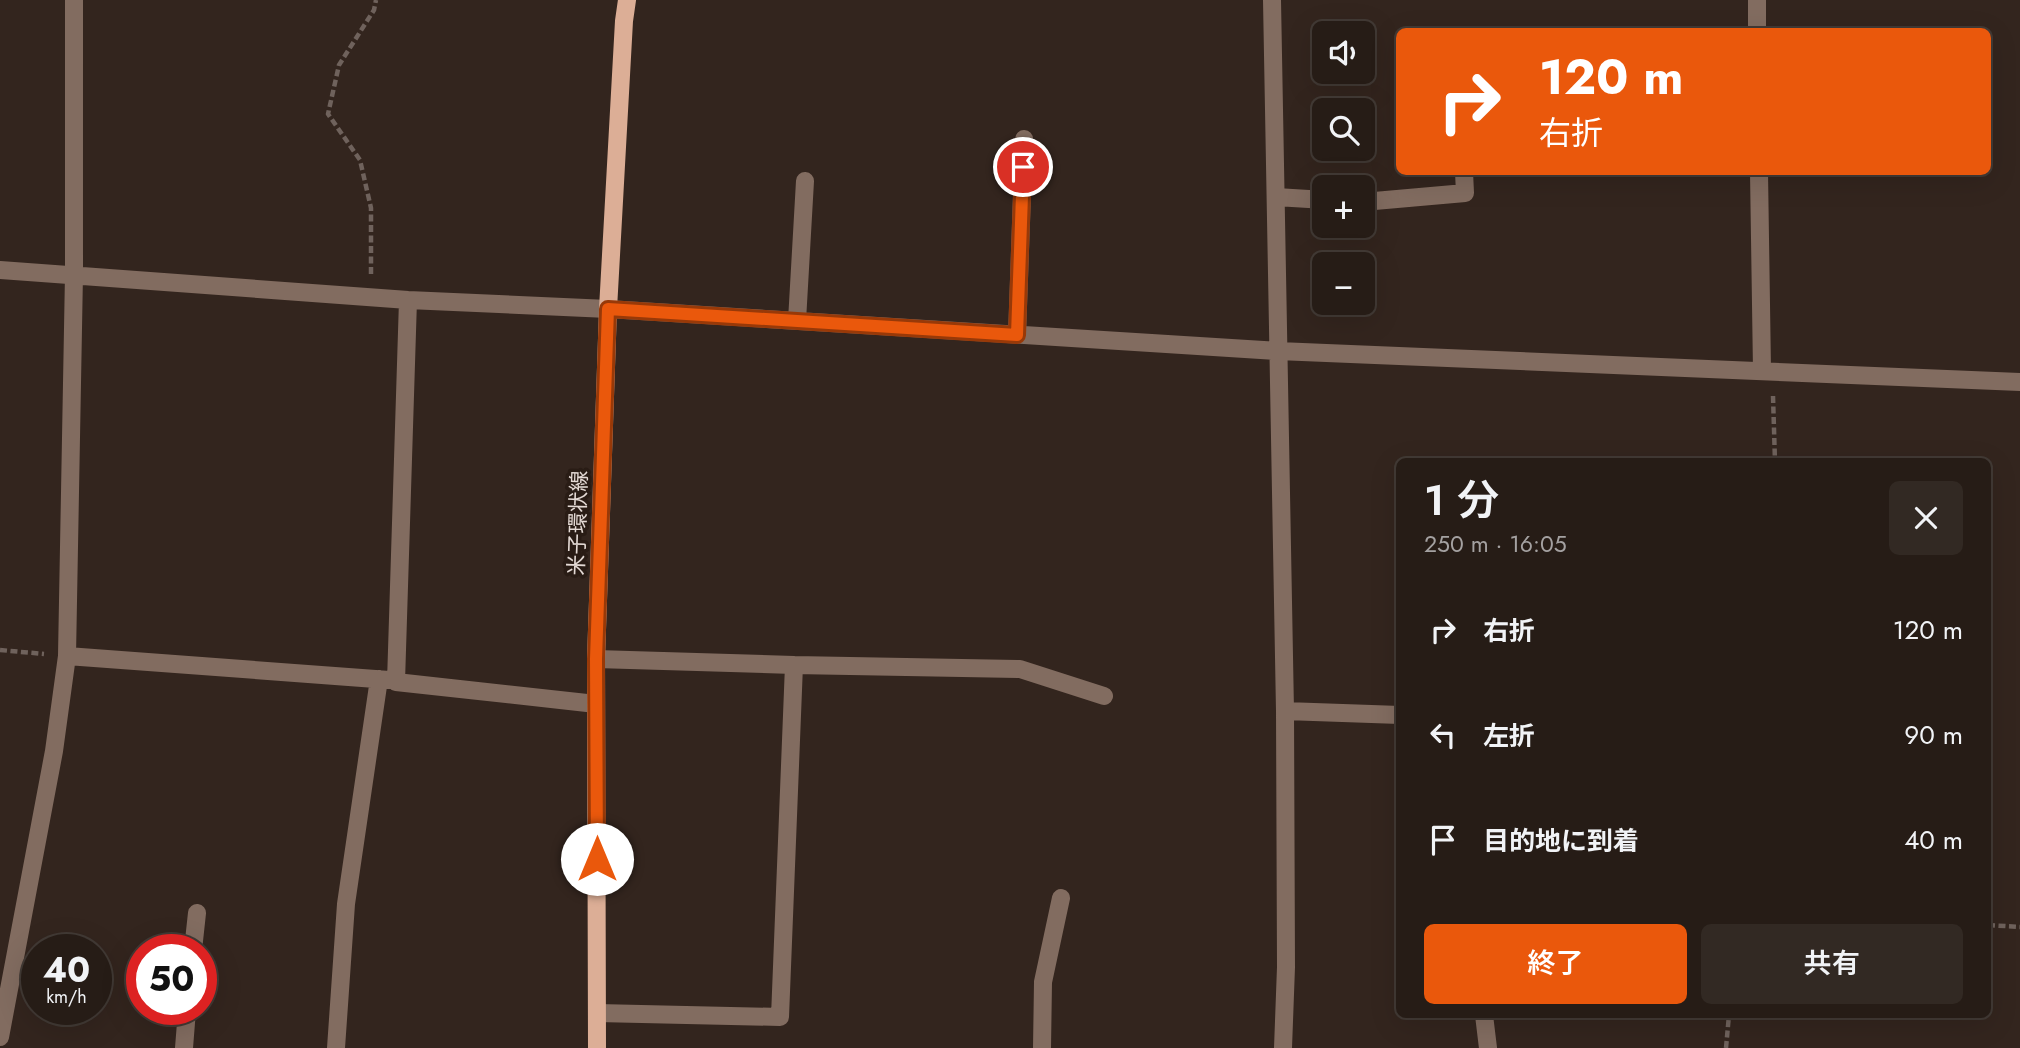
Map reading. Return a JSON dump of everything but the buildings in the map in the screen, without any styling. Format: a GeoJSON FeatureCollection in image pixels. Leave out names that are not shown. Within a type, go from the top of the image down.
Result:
{"type":"FeatureCollection","features":[{"type":"Feature","properties":{"kind":"main road","name":"米子環状線"},"geometry":{"type":"LineString","coordinates":[[597,1048],[596,659],[608,309],[627,0]]}},
{"type":"Feature","properties":{"kind":"street"},"geometry":{"type":"LineString","coordinates":[[0,1037],[54,751],[67,656],[74,274],[74,0]]}},
{"type":"Feature","properties":{"kind":"street"},"geometry":{"type":"LineString","coordinates":[[1272,0],[1285,711],[1286,967],[1283,1048]]}},
{"type":"Feature","properties":{"kind":"street"},"geometry":{"type":"LineString","coordinates":[[1757,0],[1757,28]]}},
{"type":"Feature","properties":{"kind":"street"},"geometry":{"type":"LineString","coordinates":[[1017,335],[1024,139]]}},
{"type":"Feature","properties":{"kind":"street"},"geometry":{"type":"LineString","coordinates":[[1375,201],[1465,193],[1464,175]]}},
{"type":"Feature","properties":{"kind":"street"},"geometry":{"type":"LineString","coordinates":[[1759,175],[1767,370]]}},
{"type":"Feature","properties":{"kind":"street"},"geometry":{"type":"LineString","coordinates":[[797,321],[805,181]]}},
{"type":"Feature","properties":{"kind":"street"},"geometry":{"type":"LineString","coordinates":[[1276,197],[1312,199]]}},
{"type":"Feature","properties":{"kind":"street"},"geometry":{"type":"LineString","coordinates":[[0,270],[408,300],[608,309],[1278,351],[2020,382]]}},
{"type":"Feature","properties":{"kind":"street"},"geometry":{"type":"LineString","coordinates":[[336,1048],[346,904],[388,680],[408,300]]}},
{"type":"Feature","properties":{"kind":"street"},"geometry":{"type":"LineString","coordinates":[[67,656],[388,680],[596,704]]}},
{"type":"Feature","properties":{"kind":"street"},"geometry":{"type":"LineString","coordinates":[[596,659],[1020,669],[1104,696]]}},
{"type":"Feature","properties":{"kind":"street"},"geometry":{"type":"LineString","coordinates":[[597,1013],[780,1017],[794,664]]}},
{"type":"Feature","properties":{"kind":"street"},"geometry":{"type":"LineString","coordinates":[[1285,711],[1396,715]]}},
{"type":"Feature","properties":{"kind":"street"},"geometry":{"type":"LineString","coordinates":[[1042,1048],[1043,982],[1060,898]]}},
{"type":"Feature","properties":{"kind":"street"},"geometry":{"type":"LineString","coordinates":[[195,934],[197,913]]}},
{"type":"Feature","properties":{"kind":"street"},"geometry":{"type":"LineString","coordinates":[[1484,1018],[1489,1048]]}},
{"type":"Feature","properties":{"kind":"street"},"geometry":{"type":"LineString","coordinates":[[184,1048],[186,1025]]}},
{"type":"Feature","properties":{"kind":"path"},"geometry":{"type":"LineString","coordinates":[[371,296],[371,208],[360,160],[328,114],[339,65],[374,10],[376,0]]}},
{"type":"Feature","properties":{"kind":"path"},"geometry":{"type":"LineString","coordinates":[[1767,370],[1775,458]]}},
{"type":"Feature","properties":{"kind":"path"},"geometry":{"type":"LineString","coordinates":[[0,650],[67,656]]}},
{"type":"Feature","properties":{"kind":"path"},"geometry":{"type":"LineString","coordinates":[[1991,925],[2020,927]]}},
{"type":"Feature","properties":{"kind":"path"},"geometry":{"type":"LineString","coordinates":[[1726,1048],[1729,1018]]}},
{"type":"Feature","properties":{"kind":"route"},"geometry":{"type":"LineString","coordinates":[[597,859],[596,659],[608,309],[1017,335],[1023,167]]}}]}
